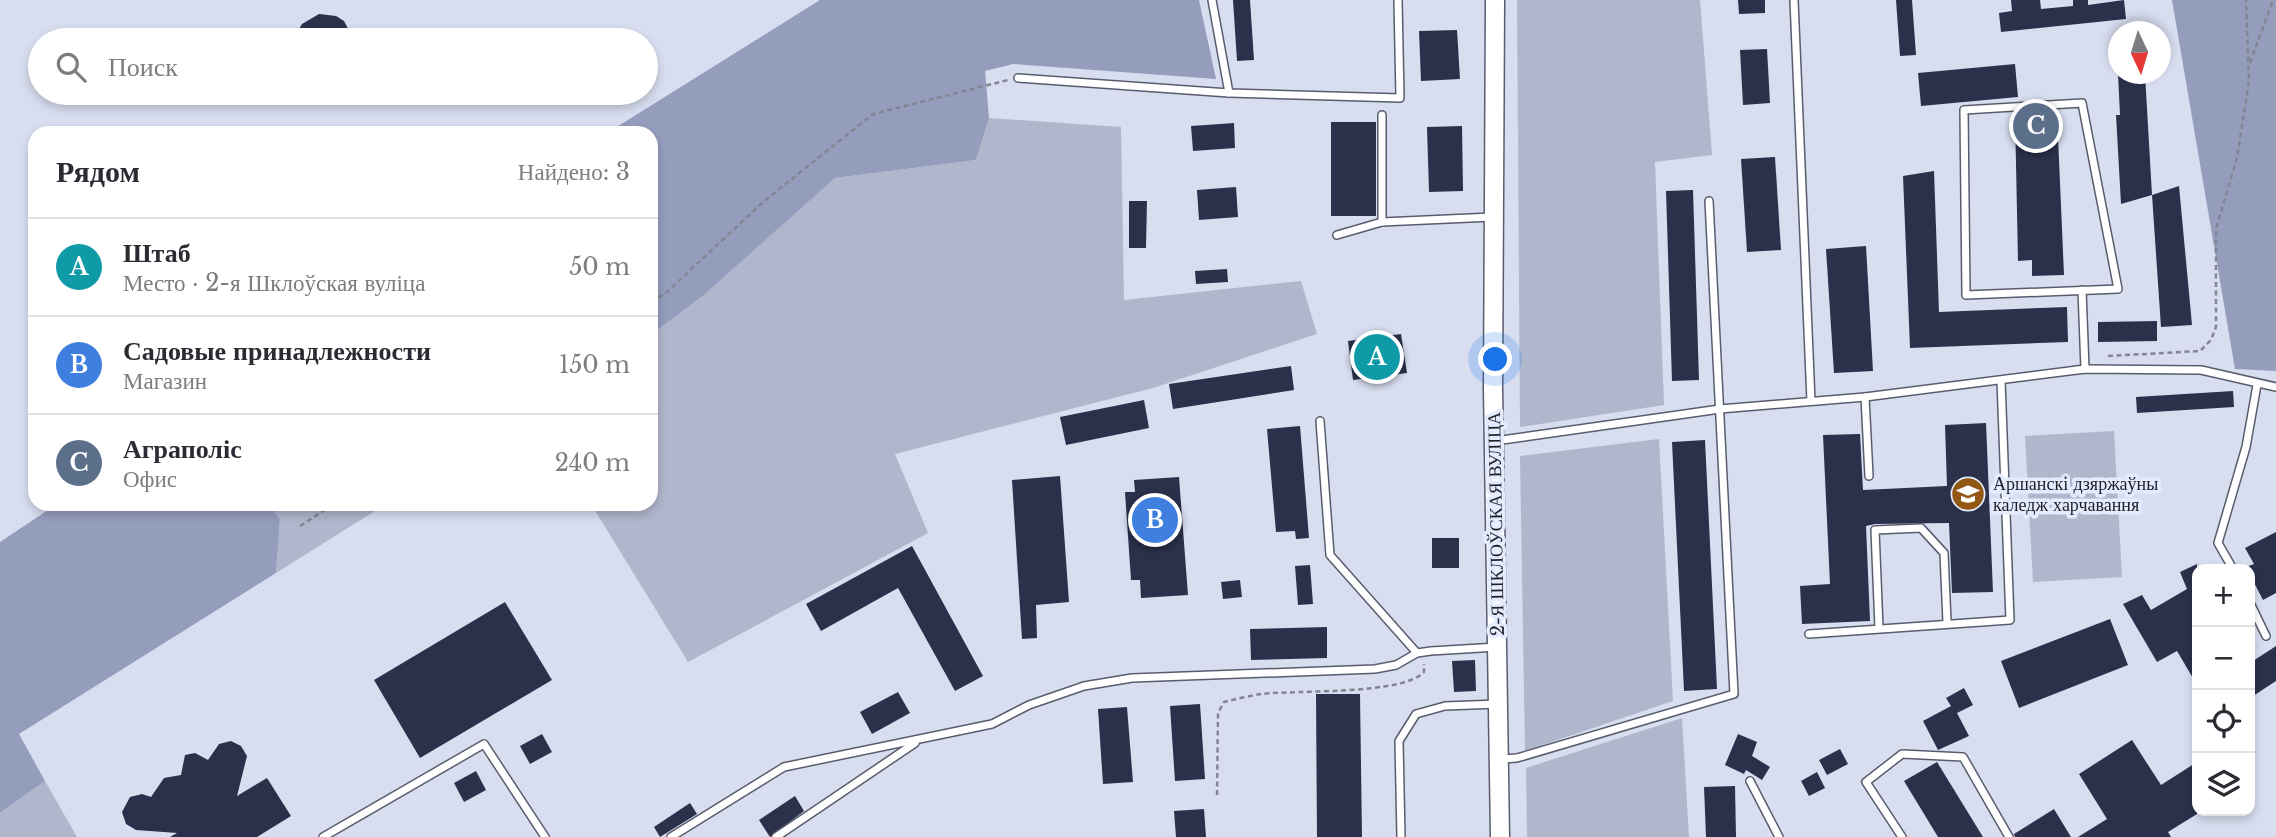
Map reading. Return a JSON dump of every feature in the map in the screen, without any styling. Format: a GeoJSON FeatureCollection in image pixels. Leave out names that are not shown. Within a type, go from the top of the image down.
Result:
{"type":"FeatureCollection","features":[{"type":"Feature","properties":{"kind":"street","name":"2-Я ШКЛОЎСКАЯ ВУЛІЦА"},"geometry":{"type":"LineString","coordinates":[[1495,0],[1494,442],[1500,837]]}},
{"type":"Feature","properties":{"kind":"lane"},"geometry":{"type":"LineString","coordinates":[[1212,0],[1229,93]]}},
{"type":"Feature","properties":{"kind":"lane"},"geometry":{"type":"LineString","coordinates":[[1018,78],[1229,93],[1400,98],[1398,0]]}},
{"type":"Feature","properties":{"kind":"lane"},"geometry":{"type":"LineString","coordinates":[[1794,0],[1811,401]]}},
{"type":"Feature","properties":{"kind":"lane"},"geometry":{"type":"LineString","coordinates":[[2082,103],[2118,289],[2082,290],[1966,295],[1964,110],[2082,103]]}},
{"type":"Feature","properties":{"kind":"lane"},"geometry":{"type":"LineString","coordinates":[[1382,115],[1382,222]]}},
{"type":"Feature","properties":{"kind":"lane"},"geometry":{"type":"LineString","coordinates":[[1500,759],[1517,758],[1734,694],[1709,201]]}},
{"type":"Feature","properties":{"kind":"lane"},"geometry":{"type":"LineString","coordinates":[[1337,235],[1382,222],[1493,217]]}},
{"type":"Feature","properties":{"kind":"lane"},"geometry":{"type":"LineString","coordinates":[[2082,290],[2085,367]]}},
{"type":"Feature","properties":{"kind":"lane"},"geometry":{"type":"LineString","coordinates":[[1494,442],[1720,409],[1866,397],[2001,381],[2085,367],[2201,370],[2257,385],[2276,387]]}},
{"type":"Feature","properties":{"kind":"lane"},"geometry":{"type":"LineString","coordinates":[[1809,634],[1947,622],[2010,620],[2001,381]]}},
{"type":"Feature","properties":{"kind":"lane"},"geometry":{"type":"LineString","coordinates":[[2230,564],[2218,542],[2246,447],[2257,385]]}},
{"type":"Feature","properties":{"kind":"lane"},"geometry":{"type":"LineString","coordinates":[[1866,397],[1869,476]]}},
{"type":"Feature","properties":{"kind":"lane"},"geometry":{"type":"LineString","coordinates":[[1320,421],[1330,555],[1417,653]]}},
{"type":"Feature","properties":{"kind":"lane"},"geometry":{"type":"LineString","coordinates":[[1879,628],[1875,530],[1922,528],[1944,553],[1947,622]]}},
{"type":"Feature","properties":{"kind":"lane"},"geometry":{"type":"LineString","coordinates":[[2255,613],[2266,636]]}},
{"type":"Feature","properties":{"kind":"lane"},"geometry":{"type":"LineString","coordinates":[[671,837],[784,767],[918,741],[992,723],[1029,705],[1084,686],[1132,678],[1375,669],[1396,665],[1417,653],[1498,647]]}},
{"type":"Feature","properties":{"kind":"lane"},"geometry":{"type":"LineString","coordinates":[[1401,837],[1399,741],[1416,714],[1445,706],[1499,704]]}},
{"type":"Feature","properties":{"kind":"lane"},"geometry":{"type":"LineString","coordinates":[[776,837],[918,741]]}},
{"type":"Feature","properties":{"kind":"lane"},"geometry":{"type":"LineString","coordinates":[[323,837],[484,744],[545,837]]}},
{"type":"Feature","properties":{"kind":"lane"},"geometry":{"type":"LineString","coordinates":[[1902,837],[1866,782],[1902,754],[1963,757],[2009,837]]}},
{"type":"Feature","properties":{"kind":"lane"},"geometry":{"type":"LineString","coordinates":[[1750,781],[1779,837]]}},
{"type":"Feature","properties":{"kind":"path"},"geometry":{"type":"LineString","coordinates":[[2085,367],[2114,354],[2200,351],[2211,340],[2216,327],[2216,229],[2238,158],[2249,65],[2246,0]]}},
{"type":"Feature","properties":{"kind":"path"},"geometry":{"type":"LineString","coordinates":[[2249,65],[2273,0]]}},
{"type":"Feature","properties":{"kind":"path"},"geometry":{"type":"LineString","coordinates":[[658,298],[762,203],[873,114],[1018,78]]}},
{"type":"Feature","properties":{"kind":"path"},"geometry":{"type":"LineString","coordinates":[[300,526],[323,511]]}},
{"type":"Feature","properties":{"kind":"path"},"geometry":{"type":"LineString","coordinates":[[1217,795],[1218,713],[1224,702],[1259,694],[1386,686],[1416,681],[1424,672],[1423,660],[1417,653]]}},
{"type":"Feature","properties":{"kind":"shaded area"},"geometry":{"type":"Polygon","coordinates":[[[820,0],[1199,0],[1216,79],[1013,64],[985,71],[989,118],[976,160],[835,178],[704,295],[658,330],[658,126],[618,126],[652,105],[658,105],[658,101],[820,0]]]}},
{"type":"Feature","properties":{"kind":"shaded area"},"geometry":{"type":"Polygon","coordinates":[[[1517,0],[1700,0],[1712,155],[1655,162],[1664,405],[1520,427],[1517,0]]]}},
{"type":"Feature","properties":{"kind":"shaded area"},"geometry":{"type":"Polygon","coordinates":[[[2172,0],[2276,0],[2276,371],[2235,369],[2172,0]]]}},
{"type":"Feature","properties":{"kind":"shaded area"},"geometry":{"type":"Polygon","coordinates":[[[989,118],[1121,127],[1124,300],[1301,281],[1317,334],[1153,388],[895,454],[928,533],[688,662],[595,511],[658,511],[658,330],[704,295],[835,178],[976,160],[989,118]]]}},
{"type":"Feature","properties":{"kind":"shaded area"},"geometry":{"type":"Polygon","coordinates":[[[2114,431],[2122,577],[2033,582],[2025,436],[2114,431]]]}},
{"type":"Feature","properties":{"kind":"shaded area"},"geometry":{"type":"Polygon","coordinates":[[[1659,439],[1673,701],[1525,751],[1520,456],[1659,439]]]}},
{"type":"Feature","properties":{"kind":"shaded area"},"geometry":{"type":"Polygon","coordinates":[[[46,511],[274,511],[280,519],[276,573],[19,734],[45,781],[0,813],[0,542],[46,511]]]}},
{"type":"Feature","properties":{"kind":"shaded area"},"geometry":{"type":"Polygon","coordinates":[[[274,511],[375,511],[276,573],[280,519],[274,511]]]}},
{"type":"Feature","properties":{"kind":"shaded area"},"geometry":{"type":"Polygon","coordinates":[[[1682,718],[1689,837],[1527,837],[1526,768],[1682,718]]]}},
{"type":"Feature","properties":{"kind":"shaded area"},"geometry":{"type":"Polygon","coordinates":[[[45,781],[77,837],[0,837],[0,813],[45,781]]]}},
{"type":"Feature","properties":{"kind":"building"},"geometry":{"type":"Polygon","coordinates":[[[1233,0],[1250,0],[1254,60],[1237,61],[1233,0]]]}},
{"type":"Feature","properties":{"kind":"building"},"geometry":{"type":"Polygon","coordinates":[[[1738,0],[1765,0],[1765,13],[1739,14],[1738,0]]]}},
{"type":"Feature","properties":{"kind":"building"},"geometry":{"type":"Polygon","coordinates":[[[1896,0],[1912,0],[1916,55],[1900,56],[1896,0]]]}},
{"type":"Feature","properties":{"kind":"building"},"geometry":{"type":"Polygon","coordinates":[[[2011,0],[2040,0],[2041,9],[2073,6],[2073,0],[2088,0],[2088,5],[2124,0],[2126,19],[2001,32],[1999,13],[2012,11],[2011,0]]]}},
{"type":"Feature","properties":{"kind":"building"},"geometry":{"type":"Polygon","coordinates":[[[319,14],[336,16],[344,21],[348,28],[300,28],[319,14]]]}},
{"type":"Feature","properties":{"kind":"building"},"geometry":{"type":"Polygon","coordinates":[[[1457,30],[1460,79],[1421,81],[1419,31],[1457,30]]]}},
{"type":"Feature","properties":{"kind":"building"},"geometry":{"type":"Polygon","coordinates":[[[1767,49],[1770,103],[1743,105],[1740,50],[1767,49]]]}},
{"type":"Feature","properties":{"kind":"building"},"geometry":{"type":"Polygon","coordinates":[[[2015,64],[2018,97],[1921,106],[1918,73],[2015,64]]]}},
{"type":"Feature","properties":{"kind":"building"},"geometry":{"type":"Polygon","coordinates":[[[2118,84],[2146,84],[2152,195],[2121,204],[2116,115],[2120,115],[2118,84]]]}},
{"type":"Feature","properties":{"kind":"building"},"geometry":{"type":"Polygon","coordinates":[[[2057,114],[2064,275],[2032,276],[2032,260],[2018,261],[2015,115],[2057,114]]]}},
{"type":"Feature","properties":{"kind":"building"},"geometry":{"type":"Polygon","coordinates":[[[1331,122],[1376,122],[1376,216],[1331,216],[1331,122]]]}},
{"type":"Feature","properties":{"kind":"building"},"geometry":{"type":"Polygon","coordinates":[[[1234,123],[1235,148],[1193,151],[1191,126],[1234,123]]]}},
{"type":"Feature","properties":{"kind":"building"},"geometry":{"type":"Polygon","coordinates":[[[1462,126],[1463,191],[1429,192],[1427,127],[1462,126]]]}},
{"type":"Feature","properties":{"kind":"building"},"geometry":{"type":"Polygon","coordinates":[[[1775,157],[1781,250],[1747,252],[1741,159],[1775,157]]]}},
{"type":"Feature","properties":{"kind":"building"},"geometry":{"type":"Polygon","coordinates":[[[1934,171],[1939,312],[2067,307],[2068,342],[1910,348],[1903,176],[1934,171]]]}},
{"type":"Feature","properties":{"kind":"building"},"geometry":{"type":"Polygon","coordinates":[[[2179,186],[2192,325],[2161,327],[2152,195],[2179,186]]]}},
{"type":"Feature","properties":{"kind":"building"},"geometry":{"type":"Polygon","coordinates":[[[1236,187],[1238,217],[1199,220],[1197,190],[1236,187]]]}},
{"type":"Feature","properties":{"kind":"building"},"geometry":{"type":"Polygon","coordinates":[[[1693,190],[1699,380],[1672,381],[1666,191],[1693,190]]]}},
{"type":"Feature","properties":{"kind":"building"},"geometry":{"type":"Polygon","coordinates":[[[1129,201],[1147,201],[1146,248],[1129,248],[1129,201]]]}},
{"type":"Feature","properties":{"kind":"building"},"geometry":{"type":"Polygon","coordinates":[[[1866,246],[1873,371],[1834,373],[1826,249],[1866,246]]]}},
{"type":"Feature","properties":{"kind":"building"},"geometry":{"type":"Polygon","coordinates":[[[1227,269],[1228,282],[1196,284],[1195,271],[1227,269]]]}},
{"type":"Feature","properties":{"kind":"building"},"geometry":{"type":"Polygon","coordinates":[[[2157,321],[2157,341],[2098,342],[2098,322],[2157,321]]]}},
{"type":"Feature","properties":{"kind":"building"},"geometry":{"type":"Polygon","coordinates":[[[1401,334],[1407,373],[1353,380],[1348,341],[1401,334]]]}},
{"type":"Feature","properties":{"kind":"building"},"geometry":{"type":"Polygon","coordinates":[[[1291,366],[1294,390],[1173,409],[1169,384],[1291,366]]]}},
{"type":"Feature","properties":{"kind":"building"},"geometry":{"type":"Polygon","coordinates":[[[2233,391],[2234,407],[2137,413],[2136,397],[2233,391]]]}},
{"type":"Feature","properties":{"kind":"building"},"geometry":{"type":"Polygon","coordinates":[[[1144,400],[1149,428],[1066,445],[1060,417],[1144,400]]]}},
{"type":"Feature","properties":{"kind":"building"},"geometry":{"type":"Polygon","coordinates":[[[1986,423],[1993,592],[1952,593],[1949,523],[1875,524],[1866,526],[1870,621],[1802,624],[1800,586],[1830,584],[1823,435],[1860,434],[1863,490],[1947,486],[1945,425],[1986,423]]]}},
{"type":"Feature","properties":{"kind":"building"},"geometry":{"type":"Polygon","coordinates":[[[1300,426],[1309,538],[1296,539],[1295,531],[1276,532],[1267,429],[1300,426]]]}},
{"type":"Feature","properties":{"kind":"building"},"geometry":{"type":"Polygon","coordinates":[[[1705,440],[1717,689],[1684,691],[1672,442],[1705,440]]]}},
{"type":"Feature","properties":{"kind":"building"},"geometry":{"type":"Polygon","coordinates":[[[1060,476],[1069,602],[1036,605],[1037,638],[1022,639],[1012,480],[1060,476]]]}},
{"type":"Feature","properties":{"kind":"building"},"geometry":{"type":"Polygon","coordinates":[[[1179,477],[1188,595],[1141,598],[1140,580],[1131,580],[1125,492],[1135,492],[1134,480],[1179,477]]]}},
{"type":"Feature","properties":{"kind":"building"},"geometry":{"type":"Polygon","coordinates":[[[2276,532],[2276,593],[2263,600],[2255,584],[2255,564],[2245,548],[2276,532]]]}},
{"type":"Feature","properties":{"kind":"building"},"geometry":{"type":"Polygon","coordinates":[[[1432,538],[1459,538],[1459,568],[1432,568],[1432,538]]]}},
{"type":"Feature","properties":{"kind":"building"},"geometry":{"type":"Polygon","coordinates":[[[912,546],[983,676],[955,691],[898,588],[821,631],[806,604],[912,546]]]}},
{"type":"Feature","properties":{"kind":"building"},"geometry":{"type":"Polygon","coordinates":[[[1310,565],[1313,604],[1298,605],[1295,566],[1310,565]]]}},
{"type":"Feature","properties":{"kind":"building"},"geometry":{"type":"Polygon","coordinates":[[[2192,566],[2192,676],[2177,651],[2157,662],[2123,604],[2142,595],[2151,610],[2187,589],[2180,572],[2192,566]]]}},
{"type":"Feature","properties":{"kind":"building"},"geometry":{"type":"Polygon","coordinates":[[[1240,580],[1242,597],[1223,599],[1221,582],[1240,580]]]}},
{"type":"Feature","properties":{"kind":"building"},"geometry":{"type":"Polygon","coordinates":[[[505,602],[552,680],[420,758],[374,680],[505,602]]]}},
{"type":"Feature","properties":{"kind":"building"},"geometry":{"type":"Polygon","coordinates":[[[2110,619],[2128,665],[2019,708],[2001,661],[2110,619]]]}},
{"type":"Feature","properties":{"kind":"building"},"geometry":{"type":"Polygon","coordinates":[[[1327,627],[1327,658],[1251,660],[1250,629],[1327,627]]]}},
{"type":"Feature","properties":{"kind":"building"},"geometry":{"type":"Polygon","coordinates":[[[2276,646],[2276,681],[2255,695],[2255,690],[2255,660],[2276,646]]]}},
{"type":"Feature","properties":{"kind":"building"},"geometry":{"type":"Polygon","coordinates":[[[1475,660],[1476,691],[1454,692],[1452,661],[1475,660]]]}},
{"type":"Feature","properties":{"kind":"building"},"geometry":{"type":"Polygon","coordinates":[[[1964,688],[1973,705],[1957,713],[1969,736],[1938,750],[1923,721],[1951,706],[1946,698],[1964,688]]]}},
{"type":"Feature","properties":{"kind":"building"},"geometry":{"type":"Polygon","coordinates":[[[898,692],[910,713],[872,734],[860,712],[898,692]]]}},
{"type":"Feature","properties":{"kind":"building"},"geometry":{"type":"Polygon","coordinates":[[[1316,694],[1360,694],[1362,837],[1317,837],[1316,694]]]}},
{"type":"Feature","properties":{"kind":"building"},"geometry":{"type":"Polygon","coordinates":[[[1200,704],[1205,779],[1175,781],[1170,706],[1200,704]]]}},
{"type":"Feature","properties":{"kind":"building"},"geometry":{"type":"Polygon","coordinates":[[[1127,707],[1133,782],[1103,784],[1098,709],[1127,707]]]}},
{"type":"Feature","properties":{"kind":"building"},"geometry":{"type":"Polygon","coordinates":[[[542,734],[552,752],[530,764],[520,746],[542,734]]]}},
{"type":"Feature","properties":{"kind":"building"},"geometry":{"type":"Polygon","coordinates":[[[1738,734],[1757,742],[1752,756],[1770,767],[1762,780],[1746,770],[1744,774],[1725,765],[1738,734]]]}},
{"type":"Feature","properties":{"kind":"building"},"geometry":{"type":"Polygon","coordinates":[[[2132,740],[2161,785],[2192,765],[2194,816],[2168,832],[2171,837],[2078,837],[2107,819],[2079,774],[2132,740]]]}},
{"type":"Feature","properties":{"kind":"building"},"geometry":{"type":"Polygon","coordinates":[[[231,741],[241,746],[247,756],[237,796],[267,778],[291,816],[257,837],[170,837],[177,833],[136,830],[126,824],[122,812],[130,797],[142,794],[151,797],[164,778],[181,775],[185,755],[195,753],[208,760],[219,744],[231,741]]]}},
{"type":"Feature","properties":{"kind":"building"},"geometry":{"type":"Polygon","coordinates":[[[1840,749],[1848,764],[1827,775],[1819,760],[1840,749]]]}},
{"type":"Feature","properties":{"kind":"building"},"geometry":{"type":"Polygon","coordinates":[[[1937,762],[1983,837],[1938,837],[1904,781],[1937,762]]]}},
{"type":"Feature","properties":{"kind":"building"},"geometry":{"type":"Polygon","coordinates":[[[476,771],[486,790],[464,802],[454,783],[476,771]]]}},
{"type":"Feature","properties":{"kind":"building"},"geometry":{"type":"Polygon","coordinates":[[[1817,772],[1825,788],[1809,796],[1801,781],[1817,772]]]}},
{"type":"Feature","properties":{"kind":"building"},"geometry":{"type":"Polygon","coordinates":[[[1735,786],[1736,837],[1706,837],[1704,787],[1735,786]]]}},
{"type":"Feature","properties":{"kind":"building"},"geometry":{"type":"Polygon","coordinates":[[[795,796],[804,811],[770,837],[759,820],[795,796]]]}},
{"type":"Feature","properties":{"kind":"building"},"geometry":{"type":"Polygon","coordinates":[[[690,803],[697,814],[660,837],[654,827],[690,803]]]}},
{"type":"Feature","properties":{"kind":"building"},"geometry":{"type":"Polygon","coordinates":[[[1204,809],[1206,837],[1176,837],[1174,811],[1204,809]]]}},
{"type":"Feature","properties":{"kind":"building"},"geometry":{"type":"Polygon","coordinates":[[[2054,809],[2071,837],[2015,837],[2014,834],[2054,809]]]}},
{"type":"Feature","properties":{"kind":"place","name":"Аграполіс"},"geometry":{"type":"Point","coordinates":[2036,126]}},
{"type":"Feature","properties":{"kind":"place","name":"Штаб"},"geometry":{"type":"Point","coordinates":[1377,357]}},
{"type":"Feature","properties":{"kind":"place","name":"Аршанскі дзяржаўны каледж харчавання"},"geometry":{"type":"Point","coordinates":[1968,494]}},
{"type":"Feature","properties":{"kind":"place","name":"Садовые принадлежности"},"geometry":{"type":"Point","coordinates":[1155,520]}}]}
